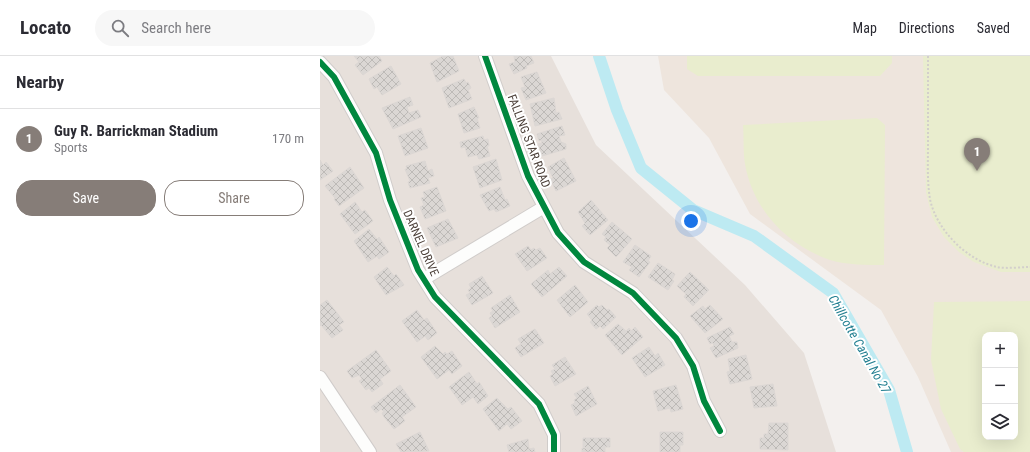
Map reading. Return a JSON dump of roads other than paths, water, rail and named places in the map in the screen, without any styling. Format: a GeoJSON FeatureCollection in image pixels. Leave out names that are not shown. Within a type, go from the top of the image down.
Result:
{"type":"FeatureCollection","features":[{"type":"Feature","properties":{"kind":"street","name":"FALLING STAR ROAD"},"geometry":{"type":"LineString","coordinates":[[485,56],[528,176],[558,233],[584,262],[633,293],[676,338],[693,366],[704,401],[720,431]]}},
{"type":"Feature","properties":{"kind":"street","name":"DARNEL DRIVE"},"geometry":{"type":"LineString","coordinates":[[320,62],[334,77],[376,153],[390,200],[418,270],[435,297],[539,404],[554,435],[554,452]]}},
{"type":"Feature","properties":{"kind":"street"},"geometry":{"type":"LineString","coordinates":[[424,279],[544,207]]}},
{"type":"Feature","properties":{"kind":"street"},"geometry":{"type":"LineString","coordinates":[[320,377],[370,452]]}},
{"type":"Feature","properties":{"kind":"waterway","name":"Chillcotte Canal No 27"},"geometry":{"type":"LineString","coordinates":[[599,56],[617,110],[641,168],[693,210],[754,236],[833,293],[889,390],[907,452]]}},
{"type":"Feature","properties":{"kind":"place","name":"Guy R. Barrickman Stadium"},"geometry":{"type":"Point","coordinates":[977,171]}}]}
